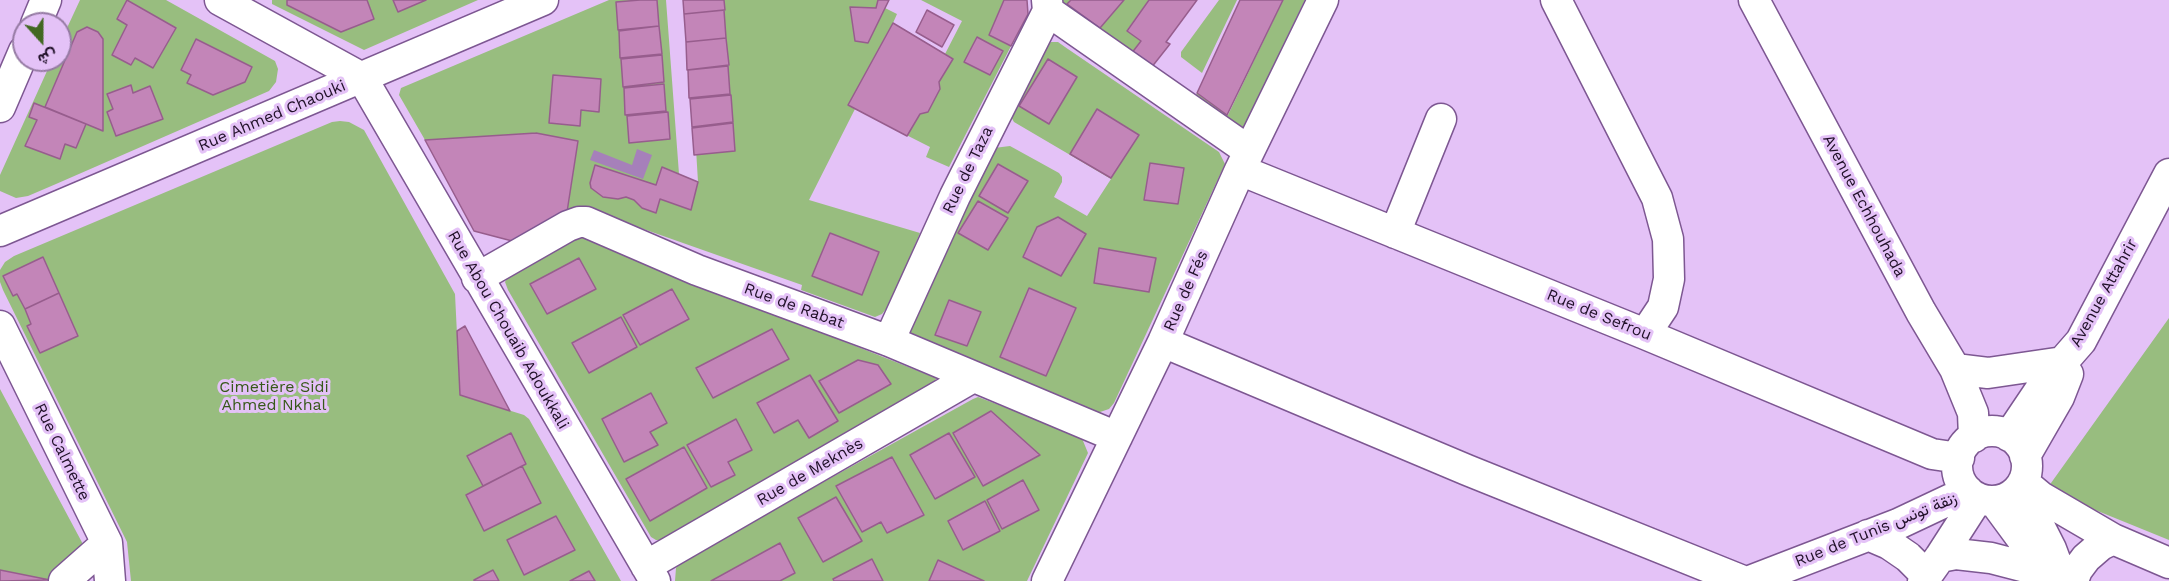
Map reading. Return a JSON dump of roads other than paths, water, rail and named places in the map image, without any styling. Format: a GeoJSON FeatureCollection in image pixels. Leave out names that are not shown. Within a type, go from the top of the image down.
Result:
{"type":"FeatureCollection","features":[{"type":"Feature","properties":{"kind":"street"},"geometry":{"type":"LineString","coordinates":[[220,0],[362,78]]}},
{"type":"Feature","properties":{"kind":"street","name":"Rue Ahmed Chaouki"},"geometry":{"type":"LineString","coordinates":[[0,231],[543,0]]}},
{"type":"Feature","properties":{"kind":"street","name":"Rue de Fés"},"geometry":{"type":"LineString","coordinates":[[1047,581],[1163,342],[1245,161],[1323,0]]}},
{"type":"Feature","properties":{"kind":"street"},"geometry":{"type":"LineString","coordinates":[[1556,0],[1657,198],[1668,239],[1669,279],[1663,307],[1645,334]]}},
{"type":"Feature","properties":{"kind":"street","name":"Avenue Echhouhada"},"geometry":{"type":"LineString","coordinates":[[1754,0],[2051,549],[2057,565],[2058,579]]}},
{"type":"Feature","properties":{"kind":"street","name":"Rue de Sefrou"},"geometry":{"type":"LineString","coordinates":[[1048,6],[1245,161],[1395,233],[1932,454],[1997,450]]}},
{"type":"Feature","properties":{"kind":"street","name":"Rue de Taza"},"geometry":{"type":"LineString","coordinates":[[889,341],[955,196],[1048,6]]}},
{"type":"Feature","properties":{"kind":"street"},"geometry":{"type":"LineString","coordinates":[[0,107],[15,72]]}},
{"type":"Feature","properties":{"kind":"street","name":"Rue Abou Chouaib Adoukkali"},"geometry":{"type":"LineString","coordinates":[[362,78],[650,573]]}},
{"type":"Feature","properties":{"kind":"street"},"geometry":{"type":"LineString","coordinates":[[1395,233],[1441,119]]}},
{"type":"Feature","properties":{"kind":"street","name":"Avenue Attahrir"},"geometry":{"type":"LineString","coordinates":[[1997,450],[2059,398],[2072,351],[2162,203],[2169,174]]}},
{"type":"Feature","properties":{"kind":"street","name":"Rue de Rabat"},"geometry":{"type":"LineString","coordinates":[[477,278],[568,226],[586,222],[697,270],[889,341],[1117,437]]}},
{"type":"Feature","properties":{"kind":"street","name":"Rue Calmette"},"geometry":{"type":"LineString","coordinates":[[0,326],[107,543],[110,581]]}},
{"type":"Feature","properties":{"kind":"street"},"geometry":{"type":"LineString","coordinates":[[1163,342],[1456,465],[1743,581]]}},
{"type":"Feature","properties":{"kind":"street"},"geometry":{"type":"LineString","coordinates":[[1955,369],[1988,373],[2072,351]]}},
{"type":"Feature","properties":{"kind":"street","name":"Rue de Meknès"},"geometry":{"type":"LineString","coordinates":[[650,573],[973,377]]}},
{"type":"Feature","properties":{"kind":"street"},"geometry":{"type":"LineString","coordinates":[[2058,579],[1959,476],[1997,450],[2041,496],[2113,539],[2169,563]]}},
{"type":"Feature","properties":{"kind":"street","name":"Rue de Tunis زنقة تونس"},"geometry":{"type":"LineString","coordinates":[[1750,581],[1898,524],[1980,497],[2004,499],[1997,450]]}},
{"type":"Feature","properties":{"kind":"street"},"geometry":{"type":"LineString","coordinates":[[1930,571],[1980,497]]}},
{"type":"Feature","properties":{"kind":"street"},"geometry":{"type":"LineString","coordinates":[[1868,535],[1889,544],[1930,571]]}},
{"type":"Feature","properties":{"kind":"street"},"geometry":{"type":"LineString","coordinates":[[1930,571],[1956,554],[1991,558],[2058,579],[2077,570],[2086,558],[2101,545],[2113,539]]}},
{"type":"Feature","properties":{"kind":"street"},"geometry":{"type":"LineString","coordinates":[[64,581],[107,543]]}},
{"type":"Feature","properties":{"kind":"park label","name":"Cimetière Sidi Ahmed Nkhal"},"geometry":{"type":"Point","coordinates":[274,396]}}]}
